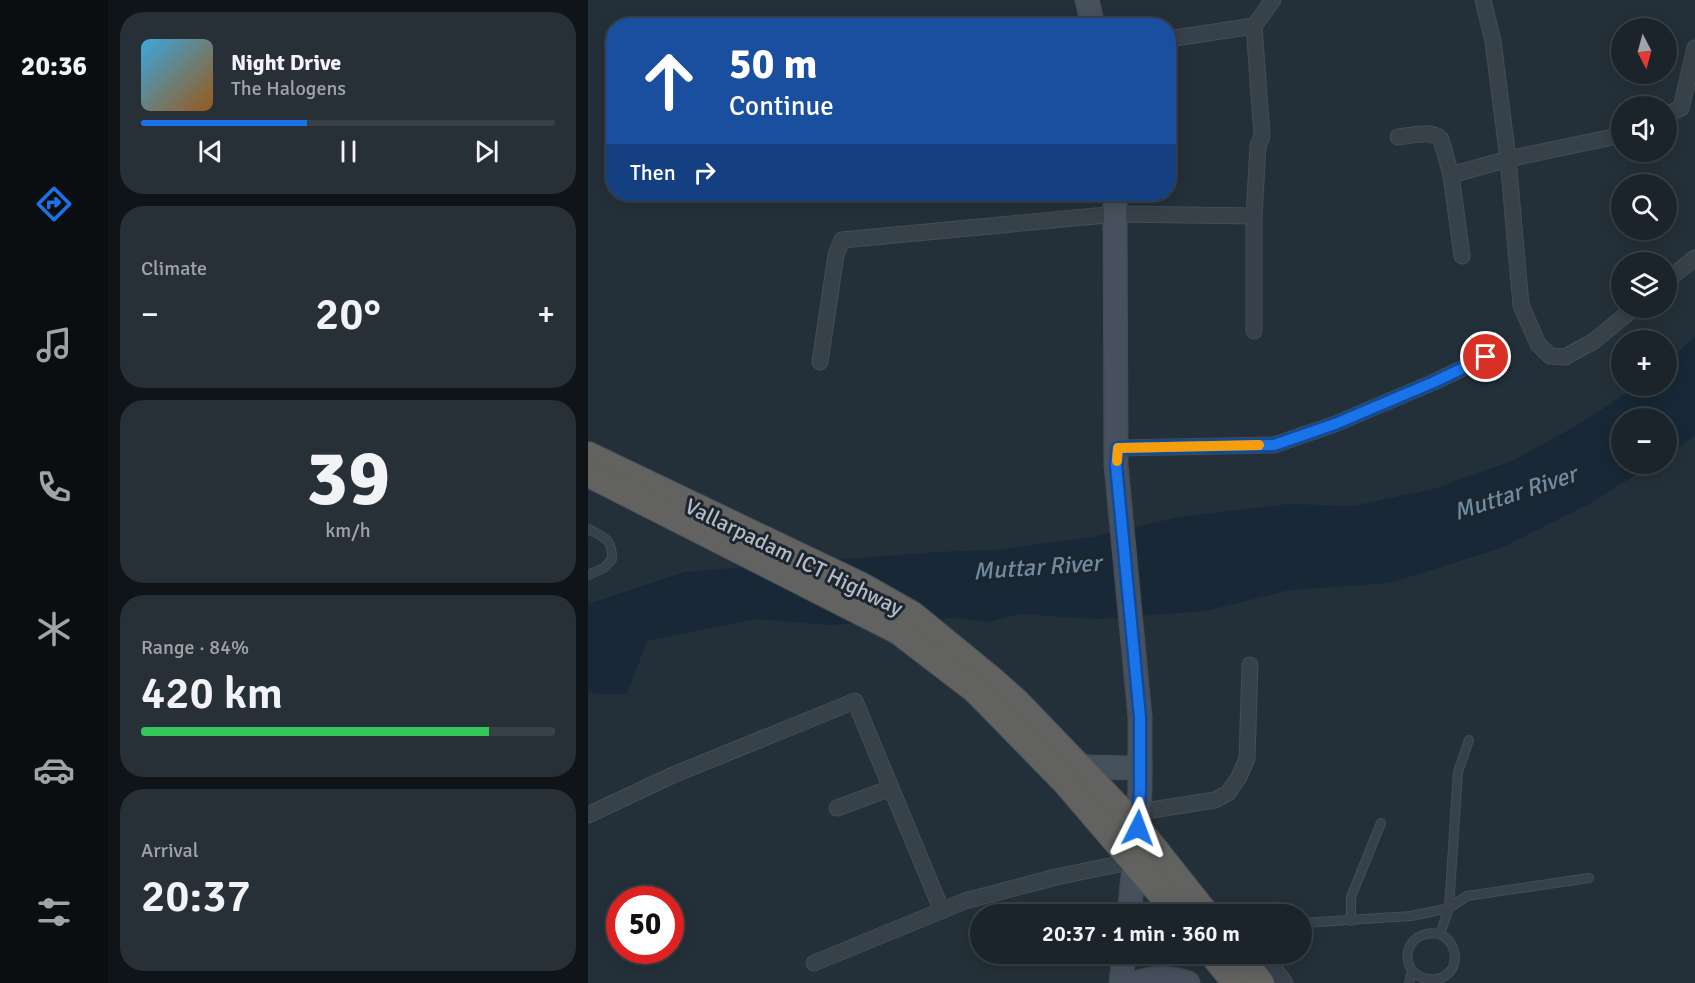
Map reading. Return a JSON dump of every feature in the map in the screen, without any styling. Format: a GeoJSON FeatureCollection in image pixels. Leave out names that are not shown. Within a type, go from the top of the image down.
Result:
{"type":"FeatureCollection","features":[{"type":"Feature","properties":{"kind":"highway","name":"Vallarpadam ICT Highway"},"geometry":{"type":"LineString","coordinates":[[588,455],[660,501]]}},
{"type":"Feature","properties":{"kind":"highway","name":"Vallarpadam ICT Highway"},"geometry":{"type":"LineString","coordinates":[[588,474],[660,501],[872,592],[913,615],[983,684],[1134,861],[1188,904]]}},
{"type":"Feature","properties":{"kind":"highway","name":"Vallarpadam ICT Highway"},"geometry":{"type":"LineString","coordinates":[[983,684],[1017,702],[1077,765],[1138,820],[1194,904]]}},
{"type":"Feature","properties":{"kind":"highway"},"geometry":{"type":"LineString","coordinates":[[1220,964],[1236,983]]}},
{"type":"Feature","properties":{"kind":"highway"},"geometry":{"type":"LineString","coordinates":[[1246,964],[1261,983]]}},
{"type":"Feature","properties":{"kind":"main road"},"geometry":{"type":"LineString","coordinates":[[1087,0],[1091,18]]}},
{"type":"Feature","properties":{"kind":"main road"},"geometry":{"type":"LineString","coordinates":[[1116,204],[1117,456],[1140,717],[1138,820],[1130,904]]}},
{"type":"Feature","properties":{"kind":"main road"},"geometry":{"type":"LineString","coordinates":[[1077,765],[1100,768],[1140,768]]}},
{"type":"Feature","properties":{"kind":"main road"},"geometry":{"type":"LineString","coordinates":[[1121,983],[1123,964]]}},
{"type":"Feature","properties":{"kind":"main road"},"geometry":{"type":"LineString","coordinates":[[1136,983],[1148,979],[1181,980],[1188,983]]}},
{"type":"Feature","properties":{"kind":"street"},"geometry":{"type":"LineString","coordinates":[[1254,331],[1254,216],[1258,147],[1262,136],[1254,26],[1273,0]]}},
{"type":"Feature","properties":{"kind":"street"},"geometry":{"type":"LineString","coordinates":[[1483,0],[1493,41],[1508,159],[1521,305],[1538,344],[1550,356],[1565,357],[1594,341],[1622,318]]}},
{"type":"Feature","properties":{"kind":"street"},"geometry":{"type":"LineString","coordinates":[[1176,38],[1254,26]]}},
{"type":"Feature","properties":{"kind":"street"},"geometry":{"type":"LineString","coordinates":[[1677,110],[1681,108],[1692,75],[1695,48]]}},
{"type":"Feature","properties":{"kind":"street"},"geometry":{"type":"LineString","coordinates":[[1398,137],[1438,135],[1444,146],[1451,175],[1462,256]]}},
{"type":"Feature","properties":{"kind":"street"},"geometry":{"type":"LineString","coordinates":[[1451,175],[1508,159],[1611,137]]}},
{"type":"Feature","properties":{"kind":"street"},"geometry":{"type":"LineString","coordinates":[[820,362],[836,255],[842,240],[1116,204],[1254,216]]}},
{"type":"Feature","properties":{"kind":"street"},"geometry":{"type":"LineString","coordinates":[[1677,272],[1695,258]]}},
{"type":"Feature","properties":{"kind":"street"},"geometry":{"type":"LineString","coordinates":[[1117,456],[1274,445],[1335,424],[1486,357]]}},
{"type":"Feature","properties":{"kind":"street"},"geometry":{"type":"LineString","coordinates":[[1138,820],[1215,800],[1228,793],[1247,759],[1250,665]]}},
{"type":"Feature","properties":{"kind":"street"},"geometry":{"type":"LineString","coordinates":[[588,815],[673,775],[855,701],[942,911]]}},
{"type":"Feature","properties":{"kind":"street"},"geometry":{"type":"LineString","coordinates":[[837,808],[891,788]]}},
{"type":"Feature","properties":{"kind":"street"},"geometry":{"type":"LineString","coordinates":[[814,963],[964,901],[1134,861]]}},
{"type":"Feature","properties":{"kind":"street"},"geometry":{"type":"LineString","coordinates":[[1271,964],[1285,983]]}},
{"type":"Feature","properties":{"kind":"lane"},"geometry":{"type":"LineString","coordinates":[[588,530],[609,540],[612,547],[612,559],[604,568],[588,574]]}},
{"type":"Feature","properties":{"kind":"lane"},"geometry":{"type":"LineString","coordinates":[[1440,934],[1449,908],[1458,772],[1469,741]]}},
{"type":"Feature","properties":{"kind":"lane"},"geometry":{"type":"LineString","coordinates":[[1351,921],[1351,897],[1381,823]]}},
{"type":"Feature","properties":{"kind":"lane"},"geometry":{"type":"LineString","coordinates":[[1312,923],[1411,916],[1449,908],[1467,896],[1589,878]]}},
{"type":"Feature","properties":{"kind":"lane"},"geometry":{"type":"LineString","coordinates":[[1409,983],[1412,971],[1407,957],[1412,942],[1424,934],[1440,934],[1452,944],[1455,952],[1452,968],[1440,981],[1425,980],[1412,971]]}},
{"type":"Feature","properties":{"kind":"water","name":"Muttar River"},"geometry":{"type":"Polygon","coordinates":[[[1695,336],[1695,436],[1677,448],[1677,408],[1611,408],[1611,474],[1637,474],[1587,505],[1501,548],[1390,583],[1290,590],[1206,611],[1097,619],[1019,614],[990,622],[954,618],[828,625],[755,619],[647,641],[627,694],[596,694],[588,691],[588,604],[684,572],[936,552],[996,550],[1092,537],[1179,517],[1289,504],[1352,506],[1434,489],[1514,460],[1581,423],[1622,396],[1677,396],[1677,353],[1695,336]]]}},
{"type":"Feature","properties":{"kind":"slow traffic"},"geometry":{"type":"LineString","coordinates":[[1117,461],[1118,448],[1259,445]]}},
{"type":"Feature","properties":{"kind":"route"},"geometry":{"type":"LineString","coordinates":[[1138,828],[1140,717],[1116,465],[1118,448],[1274,445],[1335,424],[1486,357]]}}]}
